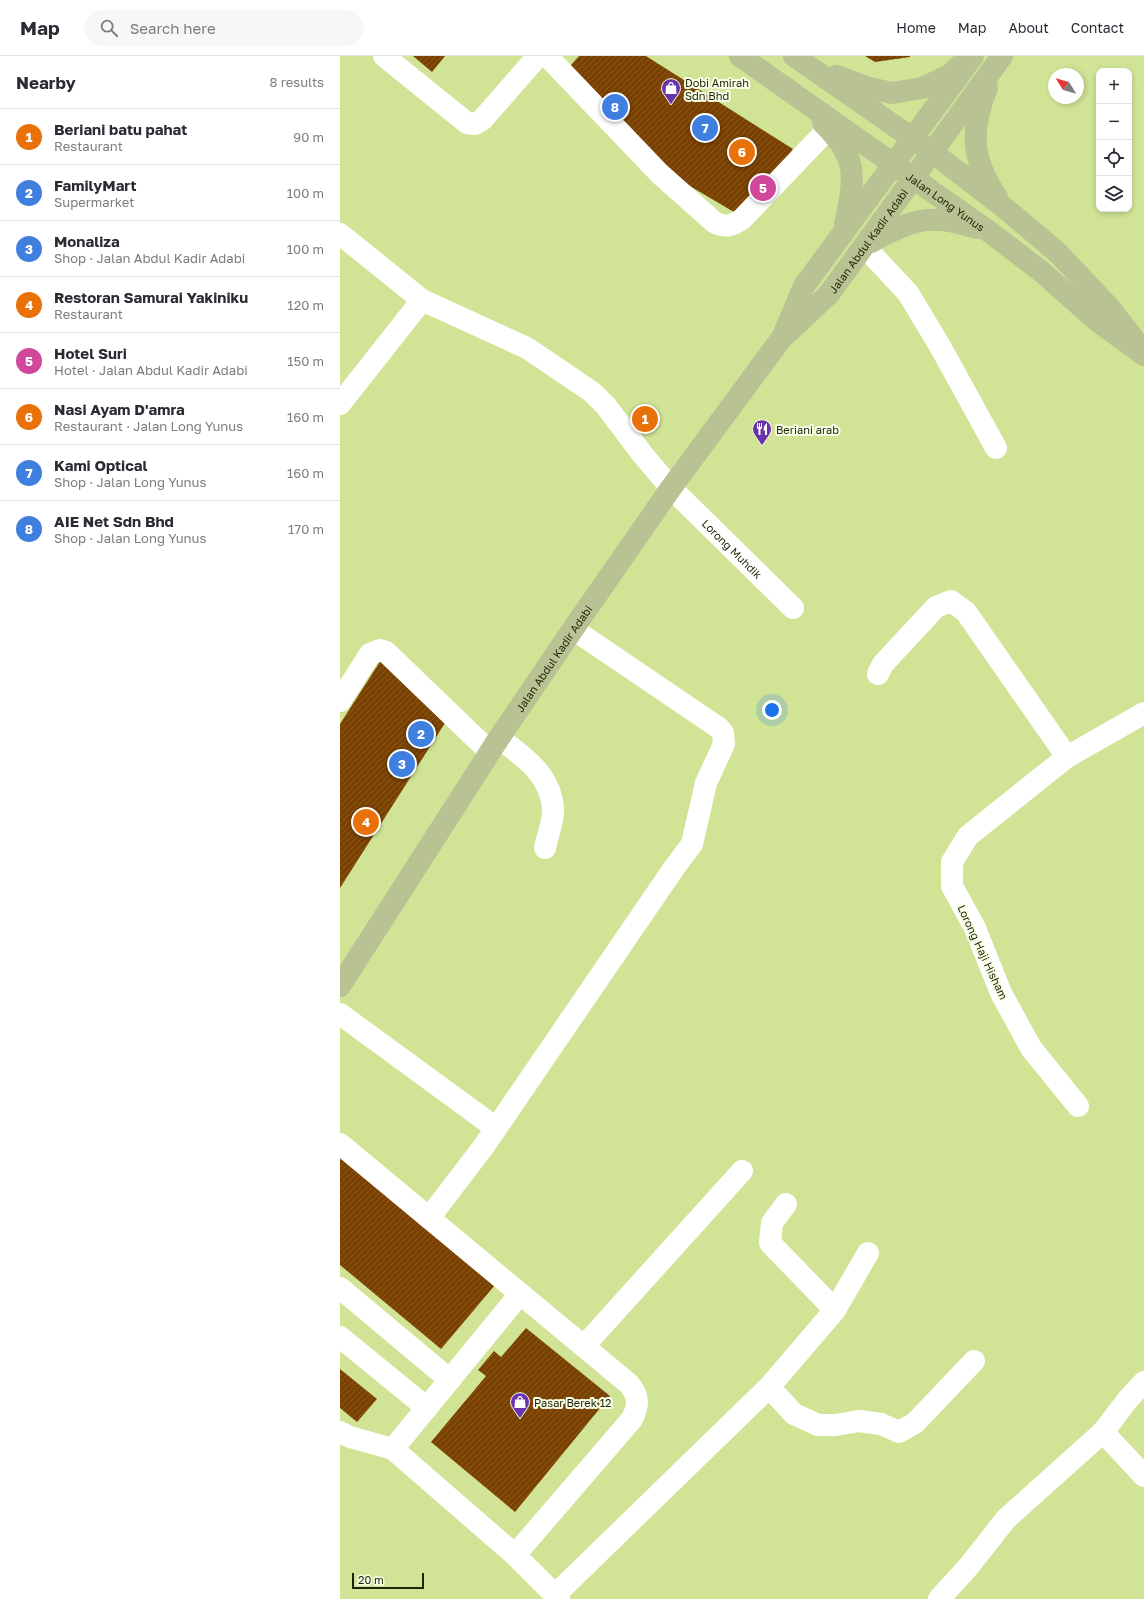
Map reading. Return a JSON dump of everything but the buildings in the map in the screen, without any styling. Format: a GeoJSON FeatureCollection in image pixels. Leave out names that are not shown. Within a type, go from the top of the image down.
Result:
{"type":"FeatureCollection","features":[{"type":"Feature","properties":{"kind":"main road","name":"Jalan Long Yunus"},"geometry":{"type":"LineString","coordinates":[[740,56],[894,163],[991,233],[1042,272],[1096,320],[1144,355]]}},
{"type":"Feature","properties":{"kind":"main road"},"geometry":{"type":"LineString","coordinates":[[801,61],[868,88],[892,93],[922,88],[950,75],[971,56]]}},
{"type":"Feature","properties":{"kind":"main road","name":"Jalan Abdul Kadir Adabi"},"geometry":{"type":"LineString","coordinates":[[781,339],[804,286],[971,56]]}},
{"type":"Feature","properties":{"kind":"main road"},"geometry":{"type":"LineString","coordinates":[[999,60],[982,101],[977,119],[976,139],[977,157],[984,175],[1006,209]]}},
{"type":"Feature","properties":{"kind":"main road","name":"Jalan Abdul Kadir Adabi"},"geometry":{"type":"LineString","coordinates":[[340,986],[495,745],[572,630],[671,488],[781,339],[829,294],[999,60]]}},
{"type":"Feature","properties":{"kind":"main road"},"geometry":{"type":"LineString","coordinates":[[801,61],[932,152],[1006,209],[1058,253],[1109,307],[1144,352]]}},
{"type":"Feature","properties":{"kind":"main road"},"geometry":{"type":"LineString","coordinates":[[790,90],[829,128],[846,150],[852,168],[853,187],[844,232]]}},
{"type":"Feature","properties":{"kind":"main road"},"geometry":{"type":"LineString","coordinates":[[864,246],[897,227],[919,220],[942,219],[964,224],[991,233]]}},
{"type":"Feature","properties":{"kind":"street"},"geometry":{"type":"LineString","coordinates":[[384,56],[467,123],[475,124],[482,120],[538,56]]}},
{"type":"Feature","properties":{"kind":"street"},"geometry":{"type":"LineString","coordinates":[[547,56],[660,174],[714,222],[721,226],[736,224],[742,219],[829,128]]}},
{"type":"Feature","properties":{"kind":"street","name":"Lorong Muhdik"},"geometry":{"type":"LineString","coordinates":[[340,234],[422,300],[527,348],[592,392],[606,406],[643,455],[671,488],[793,608]]}},
{"type":"Feature","properties":{"kind":"street"},"geometry":{"type":"LineString","coordinates":[[864,246],[908,294],[941,348],[996,448]]}},
{"type":"Feature","properties":{"kind":"street"},"geometry":{"type":"LineString","coordinates":[[340,404],[422,300]]}},
{"type":"Feature","properties":{"kind":"street"},"geometry":{"type":"LineString","coordinates":[[878,674],[883,664],[936,607],[952,601],[966,612],[1067,757]]}},
{"type":"Feature","properties":{"kind":"street"},"geometry":{"type":"LineString","coordinates":[[429,1218],[496,1128],[669,874],[692,844],[706,783],[724,744],[723,733],[719,728],[572,630]]}},
{"type":"Feature","properties":{"kind":"street"},"geometry":{"type":"LineString","coordinates":[[340,701],[370,654],[380,650],[386,652],[495,745],[526,759],[539,772],[549,789],[553,810],[545,848]]}},
{"type":"Feature","properties":{"kind":"street","name":"Lorong Haji Hisham"},"geometry":{"type":"LineString","coordinates":[[1078,1106],[1031,1048],[1001,993],[975,928],[952,886],[952,862],[968,836],[1067,757],[1144,713]]}},
{"type":"Feature","properties":{"kind":"street"},"geometry":{"type":"LineString","coordinates":[[340,1014],[496,1128]]}},
{"type":"Feature","properties":{"kind":"street"},"geometry":{"type":"LineString","coordinates":[[340,1144],[584,1346],[629,1384],[635,1391],[638,1401],[637,1410],[632,1419],[515,1555]]}},
{"type":"Feature","properties":{"kind":"street"},"geometry":{"type":"LineString","coordinates":[[584,1346],[742,1172]]}},
{"type":"Feature","properties":{"kind":"street"},"geometry":{"type":"LineString","coordinates":[[786,1204],[772,1224],[770,1243],[835,1310]]}},
{"type":"Feature","properties":{"kind":"street"},"geometry":{"type":"LineString","coordinates":[[340,1432],[350,1437],[393,1449],[515,1555],[557,1597],[769,1387],[835,1310],[868,1253]]}},
{"type":"Feature","properties":{"kind":"street"},"geometry":{"type":"LineString","coordinates":[[340,1288],[450,1380]]}},
{"type":"Feature","properties":{"kind":"street"},"geometry":{"type":"LineString","coordinates":[[393,1449],[520,1294]]}},
{"type":"Feature","properties":{"kind":"street"},"geometry":{"type":"LineString","coordinates":[[340,1337],[426,1408]]}},
{"type":"Feature","properties":{"kind":"street"},"geometry":{"type":"LineString","coordinates":[[769,1387],[794,1414],[818,1425],[836,1425],[859,1421],[880,1424],[899,1432],[915,1423],[974,1361]]}},
{"type":"Feature","properties":{"kind":"street"},"geometry":{"type":"LineString","coordinates":[[939,1599],[969,1566],[1006,1519],[1103,1432],[1129,1398],[1144,1382]]}},
{"type":"Feature","properties":{"kind":"street"},"geometry":{"type":"LineString","coordinates":[[1103,1432],[1144,1476]]}},
{"type":"Feature","properties":{"kind":"place","name":"Dobi Amirah Sdn Bhd"},"geometry":{"type":"Point","coordinates":[671,105]}},
{"type":"Feature","properties":{"kind":"place","name":"AIE Net Sdn Bhd"},"geometry":{"type":"Point","coordinates":[615,107]}},
{"type":"Feature","properties":{"kind":"place","name":"Kami Optical"},"geometry":{"type":"Point","coordinates":[705,128]}},
{"type":"Feature","properties":{"kind":"place","name":"Nasi Ayam D'amra"},"geometry":{"type":"Point","coordinates":[742,152]}},
{"type":"Feature","properties":{"kind":"place","name":"Hotel Suri"},"geometry":{"type":"Point","coordinates":[763,188]}},
{"type":"Feature","properties":{"kind":"place","name":"Beriani batu pahat"},"geometry":{"type":"Point","coordinates":[645,419]}},
{"type":"Feature","properties":{"kind":"place","name":"Beriani arab"},"geometry":{"type":"Point","coordinates":[762,446]}},
{"type":"Feature","properties":{"kind":"place","name":"FamilyMart"},"geometry":{"type":"Point","coordinates":[421,734]}},
{"type":"Feature","properties":{"kind":"place","name":"Monaliza"},"geometry":{"type":"Point","coordinates":[402,764]}},
{"type":"Feature","properties":{"kind":"place","name":"Restoran Samurai Yakiniku"},"geometry":{"type":"Point","coordinates":[366,822]}},
{"type":"Feature","properties":{"kind":"place","name":"Pasar Berek 12"},"geometry":{"type":"Point","coordinates":[520,1419]}}]}
